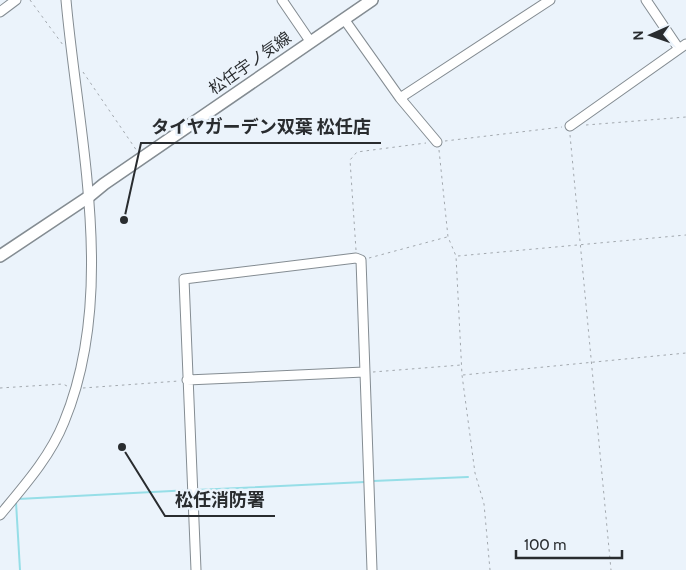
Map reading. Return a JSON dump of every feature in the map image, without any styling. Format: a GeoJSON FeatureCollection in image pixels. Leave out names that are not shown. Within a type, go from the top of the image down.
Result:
{"type":"FeatureCollection","features":[{"type":"Feature","properties":{"kind":"main road","name":"松任宇ノ気線"},"geometry":{"type":"LineString","coordinates":[[0,256],[87,198],[310,41],[372,0]]}},
{"type":"Feature","properties":{"kind":"street"},"geometry":{"type":"LineString","coordinates":[[0,12],[16,0]]}},
{"type":"Feature","properties":{"kind":"street"},"geometry":{"type":"LineString","coordinates":[[0,515],[34,475],[64,423],[75,389],[91,318],[92,256],[66,0]]}},
{"type":"Feature","properties":{"kind":"street"},"geometry":{"type":"LineString","coordinates":[[282,0],[310,41]]}},
{"type":"Feature","properties":{"kind":"street"},"geometry":{"type":"LineString","coordinates":[[400,98],[550,0]]}},
{"type":"Feature","properties":{"kind":"street"},"geometry":{"type":"LineString","coordinates":[[570,126],[682,47],[646,0]]}},
{"type":"Feature","properties":{"kind":"street"},"geometry":{"type":"LineString","coordinates":[[344,19],[400,98],[437,142]]}},
{"type":"Feature","properties":{"kind":"street"},"geometry":{"type":"LineString","coordinates":[[196,570],[184,280],[359,259],[372,570]]}},
{"type":"Feature","properties":{"kind":"street"},"geometry":{"type":"LineString","coordinates":[[187,380],[364,372]]}},
{"type":"Feature","properties":{"kind":"path"},"geometry":{"type":"LineString","coordinates":[[30,0],[71,56]]}},
{"type":"Feature","properties":{"kind":"path"},"geometry":{"type":"LineString","coordinates":[[83,72],[142,158]]}},
{"type":"Feature","properties":{"kind":"path"},"geometry":{"type":"LineString","coordinates":[[448,237],[359,259],[350,160],[357,152],[570,126],[686,117]]}},
{"type":"Feature","properties":{"kind":"path"},"geometry":{"type":"LineString","coordinates":[[570,126],[579,244],[611,570]]}},
{"type":"Feature","properties":{"kind":"path"},"geometry":{"type":"LineString","coordinates":[[437,142],[448,237],[456,256],[462,375],[475,473],[481,488],[484,504],[490,570]]}},
{"type":"Feature","properties":{"kind":"path"},"geometry":{"type":"LineString","coordinates":[[456,256],[686,235]]}},
{"type":"Feature","properties":{"kind":"path"},"geometry":{"type":"LineString","coordinates":[[462,375],[686,353]]}},
{"type":"Feature","properties":{"kind":"path"},"geometry":{"type":"LineString","coordinates":[[364,372],[462,365]]}},
{"type":"Feature","properties":{"kind":"path"},"geometry":{"type":"LineString","coordinates":[[0,388],[63,384],[75,389],[187,380]]}},
{"type":"Feature","properties":{"kind":"waterway"},"geometry":{"type":"LineString","coordinates":[[373,481],[468,477]]}},
{"type":"Feature","properties":{"kind":"waterway"},"geometry":{"type":"LineString","coordinates":[[195,490],[365,482]]}},
{"type":"Feature","properties":{"kind":"waterway"},"geometry":{"type":"LineString","coordinates":[[18,499],[191,490]]}},
{"type":"Feature","properties":{"kind":"waterway"},"geometry":{"type":"LineString","coordinates":[[16,502],[20,570]]}},
{"type":"Feature","properties":{"kind":"place","name":"タイヤガーデン双葉 松任店"},"geometry":{"type":"Point","coordinates":[124,220]}},
{"type":"Feature","properties":{"kind":"place","name":"松任消防署"},"geometry":{"type":"Point","coordinates":[122,447]}}]}
